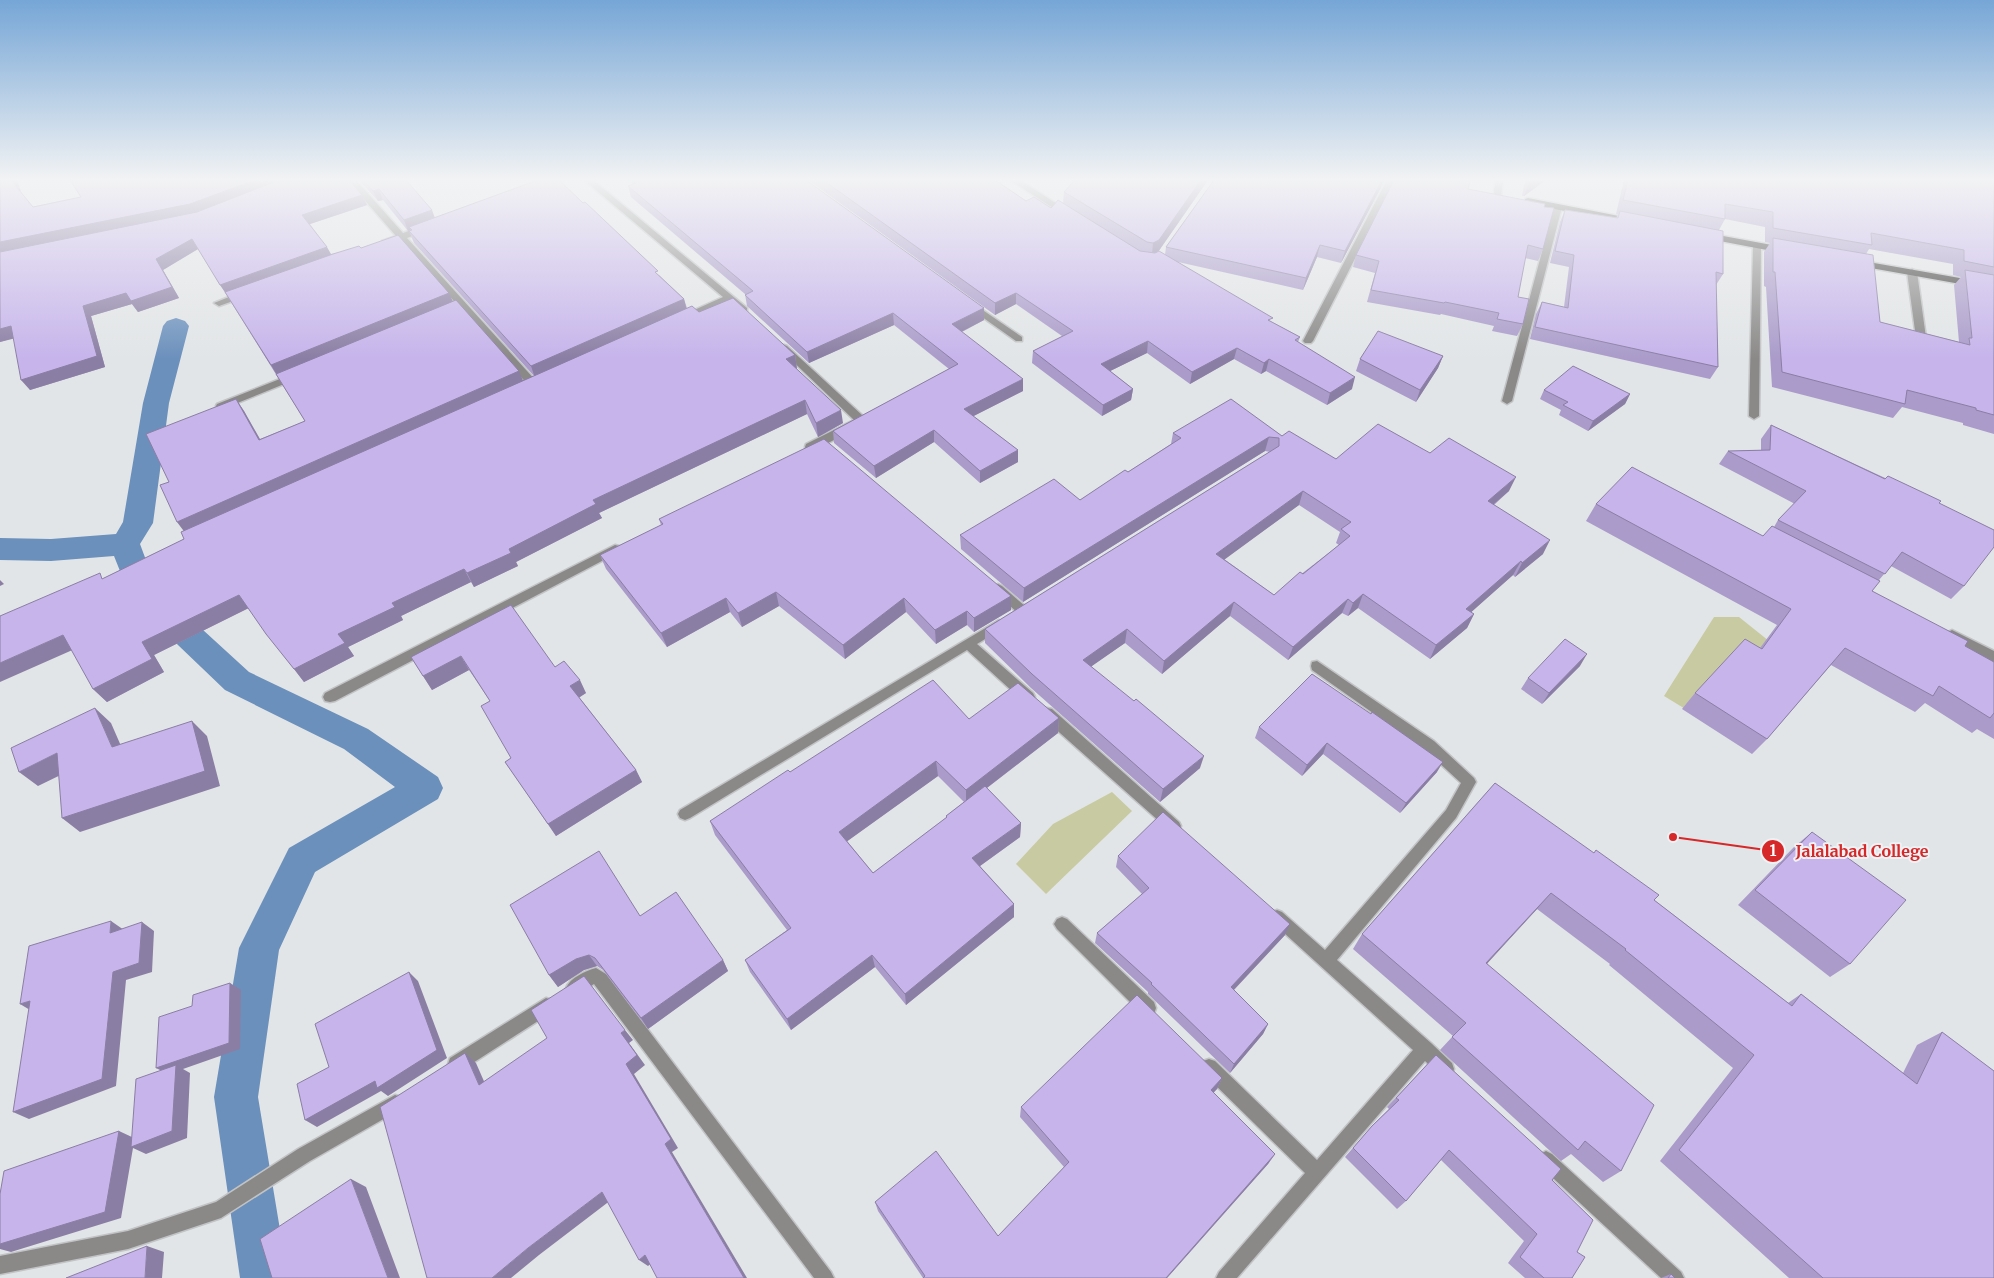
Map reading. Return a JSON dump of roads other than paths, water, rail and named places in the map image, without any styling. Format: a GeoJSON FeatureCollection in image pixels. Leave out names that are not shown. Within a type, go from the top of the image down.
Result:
{"type":"FeatureCollection","features":[{"type":"Feature","properties":{"kind":"main road"},"geometry":{"type":"LineString","coordinates":[[1724,240],[1796,252]]}},
{"type":"Feature","properties":{"kind":"main road"},"geometry":{"type":"LineString","coordinates":[[1844,260],[1994,287]]}},
{"type":"Feature","properties":{"kind":"street"},"geometry":{"type":"LineString","coordinates":[[374,246],[392,240]]}},
{"type":"Feature","properties":{"kind":"street"},"geometry":{"type":"LineString","coordinates":[[405,240],[459,308],[533,384]]}},
{"type":"Feature","properties":{"kind":"street"},"geometry":{"type":"LineString","coordinates":[[660,240],[751,318]]}},
{"type":"Feature","properties":{"kind":"street"},"geometry":{"type":"LineString","coordinates":[[1308,341],[1360,240]]}},
{"type":"Feature","properties":{"kind":"street"},"geometry":{"type":"LineString","coordinates":[[1507,401],[1549,240]]}},
{"type":"Feature","properties":{"kind":"street"},"geometry":{"type":"LineString","coordinates":[[1754,416],[1757,246]]}},
{"type":"Feature","properties":{"kind":"street"},"geometry":{"type":"LineString","coordinates":[[1912,272],[1922,345]]}},
{"type":"Feature","properties":{"kind":"street"},"geometry":{"type":"LineString","coordinates":[[219,303],[255,290]]}},
{"type":"Feature","properties":{"kind":"street"},"geometry":{"type":"LineString","coordinates":[[676,321],[730,298]]}},
{"type":"Feature","properties":{"kind":"street"},"geometry":{"type":"LineString","coordinates":[[964,300],[1019,339]]}},
{"type":"Feature","properties":{"kind":"street"},"geometry":{"type":"LineString","coordinates":[[773,337],[860,421],[826,444],[796,455]]}},
{"type":"Feature","properties":{"kind":"street"},"geometry":{"type":"LineString","coordinates":[[207,412],[308,370]]}},
{"type":"Feature","properties":{"kind":"street"},"geometry":{"type":"LineString","coordinates":[[330,697],[628,542]]}},
{"type":"Feature","properties":{"kind":"street"},"geometry":{"type":"LineString","coordinates":[[685,814],[969,644],[1026,607],[985,578]]}},
{"type":"Feature","properties":{"kind":"street"},"geometry":{"type":"LineString","coordinates":[[1937,628],[1994,657]]}},
{"type":"Feature","properties":{"kind":"street"},"geometry":{"type":"LineString","coordinates":[[969,644],[1185,835]]}},
{"type":"Feature","properties":{"kind":"street"},"geometry":{"type":"LineString","coordinates":[[1973,646],[1994,652]]}},
{"type":"Feature","properties":{"kind":"street"},"geometry":{"type":"LineString","coordinates":[[1317,666],[1429,745],[1469,782],[1451,814],[1327,960]]}},
{"type":"Feature","properties":{"kind":"street"},"geometry":{"type":"LineString","coordinates":[[1267,908],[1454,1076]]}},
{"type":"Feature","properties":{"kind":"street"},"geometry":{"type":"LineString","coordinates":[[1062,924],[1162,1021]]}},
{"type":"Feature","properties":{"kind":"street"},"geometry":{"type":"LineString","coordinates":[[444,1072],[591,977],[596,976],[825,1278]]}},
{"type":"Feature","properties":{"kind":"street"},"geometry":{"type":"LineString","coordinates":[[1225,1278],[1425,1049]]}},
{"type":"Feature","properties":{"kind":"street"},"geometry":{"type":"LineString","coordinates":[[1197,1055],[1318,1173]]}},
{"type":"Feature","properties":{"kind":"street"},"geometry":{"type":"LineString","coordinates":[[0,1266],[128,1240],[221,1209],[304,1155],[378,1114],[411,1093]]}},
{"type":"Feature","properties":{"kind":"street"},"geometry":{"type":"LineString","coordinates":[[1535,1150],[1675,1278]]}},
{"type":"Feature","properties":{"kind":"waterway"},"geometry":{"type":"LineString","coordinates":[[125,544],[138,523],[156,403],[176,326]]}},
{"type":"Feature","properties":{"kind":"waterway"},"geometry":{"type":"LineString","coordinates":[[0,549],[51,550],[125,544]]}},
{"type":"Feature","properties":{"kind":"waterway"},"geometry":{"type":"LineString","coordinates":[[125,544],[143,593],[237,681],[356,739],[425,788],[302,860],[259,948],[236,1097],[264,1278]]}},
{"type":"Feature","properties":{"kind":"place","name":"Jalalabad College"},"geometry":{"type":"Point","coordinates":[1673,837]}}]}
